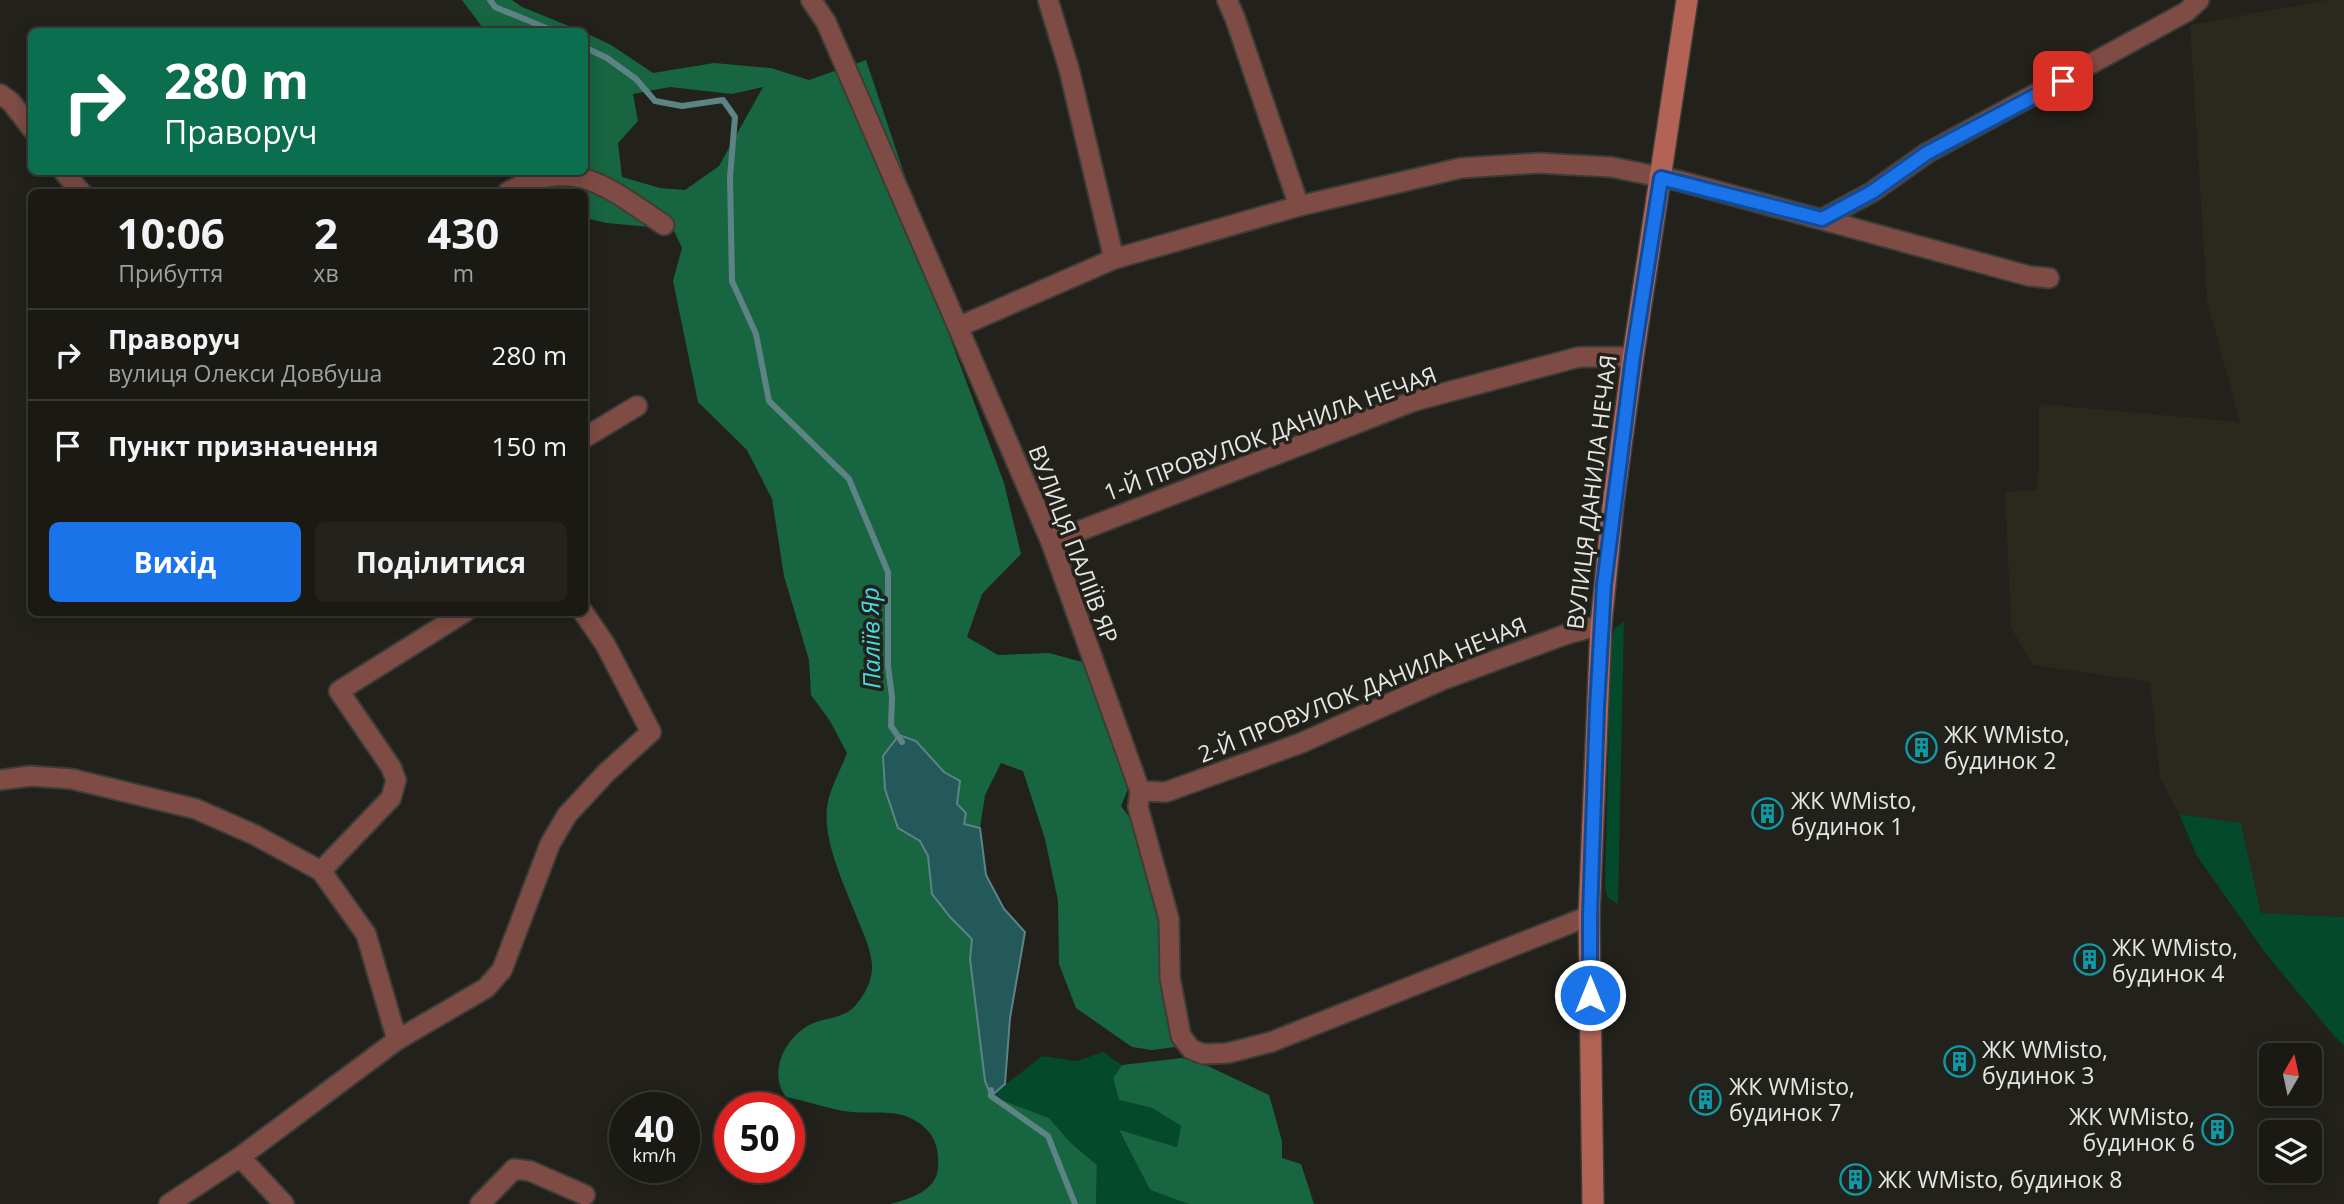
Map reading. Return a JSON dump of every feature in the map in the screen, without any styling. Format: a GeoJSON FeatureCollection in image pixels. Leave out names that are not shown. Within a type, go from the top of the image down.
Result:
{"type":"FeatureCollection","features":[{"type":"Feature","properties":{"kind":"main road","name":"ВУЛИЦЯ ДАНИЛА НЕЧАЯ"},"geometry":{"type":"LineString","coordinates":[[1592,1204],[1590,916],[1601,625],[1613,505],[1633,357],[1687,0]]}},
{"type":"Feature","properties":{"kind":"street","name":"ВУЛИЦЯ ПАЛІЇВ ЯР"},"geometry":{"type":"LineString","coordinates":[[811,0],[826,22],[1051,542],[1140,791],[1138,807],[1169,919],[1170,978],[1181,1036],[1191,1049],[1203,1054],[1228,1053],[1271,1042],[1590,916]]}},
{"type":"Feature","properties":{"kind":"street"},"geometry":{"type":"LineString","coordinates":[[1048,0],[1069,69],[1114,259]]}},
{"type":"Feature","properties":{"kind":"street"},"geometry":{"type":"LineString","coordinates":[[1227,0],[1299,206]]}},
{"type":"Feature","properties":{"kind":"street"},"geometry":{"type":"LineString","coordinates":[[1822,219],[1872,192],[1927,153],[2186,12],[2199,0]]}},
{"type":"Feature","properties":{"kind":"street"},"geometry":{"type":"LineString","coordinates":[[0,94],[11,102],[28,124]]}},
{"type":"Feature","properties":{"kind":"street"},"geometry":{"type":"LineString","coordinates":[[958,327],[1114,259],[1299,206],[1461,168],[1538,163],[1598,166],[1661,178],[2029,276],[2049,278]]}},
{"type":"Feature","properties":{"kind":"street"},"geometry":{"type":"LineString","coordinates":[[67,175],[78,189]]}},
{"type":"Feature","properties":{"kind":"street"},"geometry":{"type":"LineString","coordinates":[[513,189],[527,181],[557,175],[583,177],[604,185],[664,225]]}},
{"type":"Feature","properties":{"kind":"street","name":"1-Й ПРОВУЛОК ДАНИЛА НЕЧАЯ"},"geometry":{"type":"LineString","coordinates":[[1051,542],[1414,401],[1579,357],[1633,357]]}},
{"type":"Feature","properties":{"kind":"street"},"geometry":{"type":"LineString","coordinates":[[588,436],[637,406]]}},
{"type":"Feature","properties":{"kind":"street"},"geometry":{"type":"LineString","coordinates":[[321,871],[391,797],[396,780],[391,766],[339,691],[459,616]]}},
{"type":"Feature","properties":{"kind":"street"},"geometry":{"type":"LineString","coordinates":[[169,1204],[240,1157],[397,1040],[486,988],[502,970],[550,845],[568,815],[606,773],[651,732],[605,644],[586,616]]}},
{"type":"Feature","properties":{"kind":"street","name":"2-Й ПРОВУЛОК ДАНИЛА НЕЧАЯ"},"geometry":{"type":"LineString","coordinates":[[1140,791],[1166,792],[1301,743],[1442,680],[1567,634],[1601,625]]}},
{"type":"Feature","properties":{"kind":"street"},"geometry":{"type":"LineString","coordinates":[[0,780],[30,776],[72,779],[196,809],[255,835],[321,871],[366,934],[397,1040]]}},
{"type":"Feature","properties":{"kind":"street"},"geometry":{"type":"LineString","coordinates":[[240,1157],[284,1204]]}},
{"type":"Feature","properties":{"kind":"street"},"geometry":{"type":"LineString","coordinates":[[480,1204],[514,1169],[530,1171],[585,1195]]}},
{"type":"Feature","properties":{"kind":"shaded area"},"geometry":{"type":"Polygon","coordinates":[[[2327,0],[2344,0],[2344,917],[2261,913],[2241,823],[2179,814],[2160,778],[2150,682],[2033,665],[2011,628],[2005,492],[2038,490],[2039,404],[2240,422],[2207,301],[2190,25],[2327,0]]]}},
{"type":"Feature","properties":{"kind":"green space"},"geometry":{"type":"Polygon","coordinates":[[[462,0],[512,0],[522,7],[574,28],[483,28],[462,0]]]}},
{"type":"Feature","properties":{"kind":"green space"},"geometry":{"type":"Polygon","coordinates":[[[588,34],[611,45],[653,73],[714,63],[771,68],[809,80],[866,60],[913,200],[913,238],[1004,483],[1021,554],[982,594],[967,637],[998,655],[1049,653],[1086,663],[1131,782],[1121,806],[1139,830],[1165,918],[1179,1036],[1175,1047],[1152,1050],[1132,1047],[1076,1008],[1059,964],[1058,901],[1045,839],[1023,771],[1001,763],[985,795],[980,828],[964,824],[966,813],[957,804],[960,781],[944,772],[916,741],[898,828],[920,841],[928,855],[932,894],[972,939],[970,959],[985,1081],[991,1096],[1049,1118],[1072,1144],[1097,1165],[1096,1204],[890,1204],[921,1193],[936,1176],[938,1154],[929,1132],[919,1123],[900,1114],[843,1111],[805,1102],[805,1092],[783,1092],[781,1088],[778,1078],[781,1057],[792,1039],[809,1025],[853,1008],[864,993],[871,976],[869,950],[832,852],[827,822],[830,794],[847,753],[830,721],[811,695],[809,660],[784,576],[772,499],[747,450],[698,402],[673,281],[682,248],[668,218],[650,227],[588,219],[588,189],[539,189],[551,175],[588,175],[588,34]],[[670,87],[633,94],[638,121],[618,143],[622,177],[660,188],[685,190],[719,166],[763,87],[732,94],[670,87]]]}},
{"type":"Feature","properties":{"kind":"green space"},"geometry":{"type":"Polygon","coordinates":[[[1624,621],[1618,904],[1608,898],[1605,888],[1611,639],[1614,629],[1624,621]]]}},
{"type":"Feature","properties":{"kind":"green space"},"geometry":{"type":"Polygon","coordinates":[[[2179,814],[2241,823],[2261,913],[2344,917],[2344,1045],[2266,954],[2197,856],[2179,814]]]}},
{"type":"Feature","properties":{"kind":"green space"},"geometry":{"type":"Polygon","coordinates":[[[1103,1052],[1122,1065],[1113,1078],[1119,1100],[1152,1108],[1181,1126],[1177,1147],[1119,1131],[1150,1190],[1189,1204],[1096,1204],[1097,1165],[1072,1144],[1049,1118],[991,1096],[1042,1056],[1077,1061],[1103,1052]]]}},
{"type":"Feature","properties":{"kind":"green space"},"geometry":{"type":"Polygon","coordinates":[[[1182,1058],[1208,1066],[1269,1095],[1282,1141],[1282,1158],[1301,1164],[1314,1204],[1189,1204],[1150,1190],[1119,1130],[1177,1147],[1181,1126],[1152,1108],[1119,1100],[1113,1078],[1122,1065],[1182,1058]]]}},
{"type":"Feature","properties":{"kind":"water"},"geometry":{"type":"Polygon","coordinates":[[[899,735],[916,741],[944,772],[960,781],[957,804],[966,813],[964,824],[980,828],[986,875],[1004,909],[1025,932],[1010,1018],[1005,1084],[991,1096],[985,1081],[970,959],[972,939],[932,894],[928,856],[920,841],[898,828],[885,789],[883,756],[899,735]]]}},
{"type":"Feature","properties":{"kind":"waterway","name":"Паліїв Яр"},"geometry":{"type":"LineString","coordinates":[[490,0],[495,7],[546,28]]}},
{"type":"Feature","properties":{"kind":"waterway","name":"Паліїв Яр"},"geometry":{"type":"LineString","coordinates":[[588,49],[607,58],[636,79],[655,101],[682,106],[723,100],[735,117],[730,177],[732,281],[756,334],[769,401],[849,479],[888,572],[891,726],[902,742]]}},
{"type":"Feature","properties":{"kind":"waterway","name":"Паліїв Яр"},"geometry":{"type":"LineString","coordinates":[[991,1090],[991,1096],[1048,1136],[1075,1204]]}},
{"type":"Feature","properties":{"kind":"place","name":"ЖК WMisto, будинок 2"},"geometry":{"type":"Point","coordinates":[1921,747]}},
{"type":"Feature","properties":{"kind":"place","name":"ЖК WMisto, будинок 1"},"geometry":{"type":"Point","coordinates":[1768,813]}},
{"type":"Feature","properties":{"kind":"place","name":"ЖК WMisto, будинок 4"},"geometry":{"type":"Point","coordinates":[2089,960]}},
{"type":"Feature","properties":{"kind":"place","name":"ЖК WMisto, будинок 3"},"geometry":{"type":"Point","coordinates":[1959,1062]}},
{"type":"Feature","properties":{"kind":"place","name":"ЖК WMisto, будинок 7"},"geometry":{"type":"Point","coordinates":[1706,1099]}},
{"type":"Feature","properties":{"kind":"place","name":"ЖК WMisto, будинок 6"},"geometry":{"type":"Point","coordinates":[2218,1129]}},
{"type":"Feature","properties":{"kind":"place","name":"ЖК WMisto, будинок 8"},"geometry":{"type":"Point","coordinates":[1855,1179]}},
{"type":"Feature","properties":{"kind":"route"},"geometry":{"type":"LineString","coordinates":[[1590,995],[1597,707],[1604,585],[1633,357],[1661,178],[1822,219],[1872,192],[1927,153],[2063,81]]}}]}
